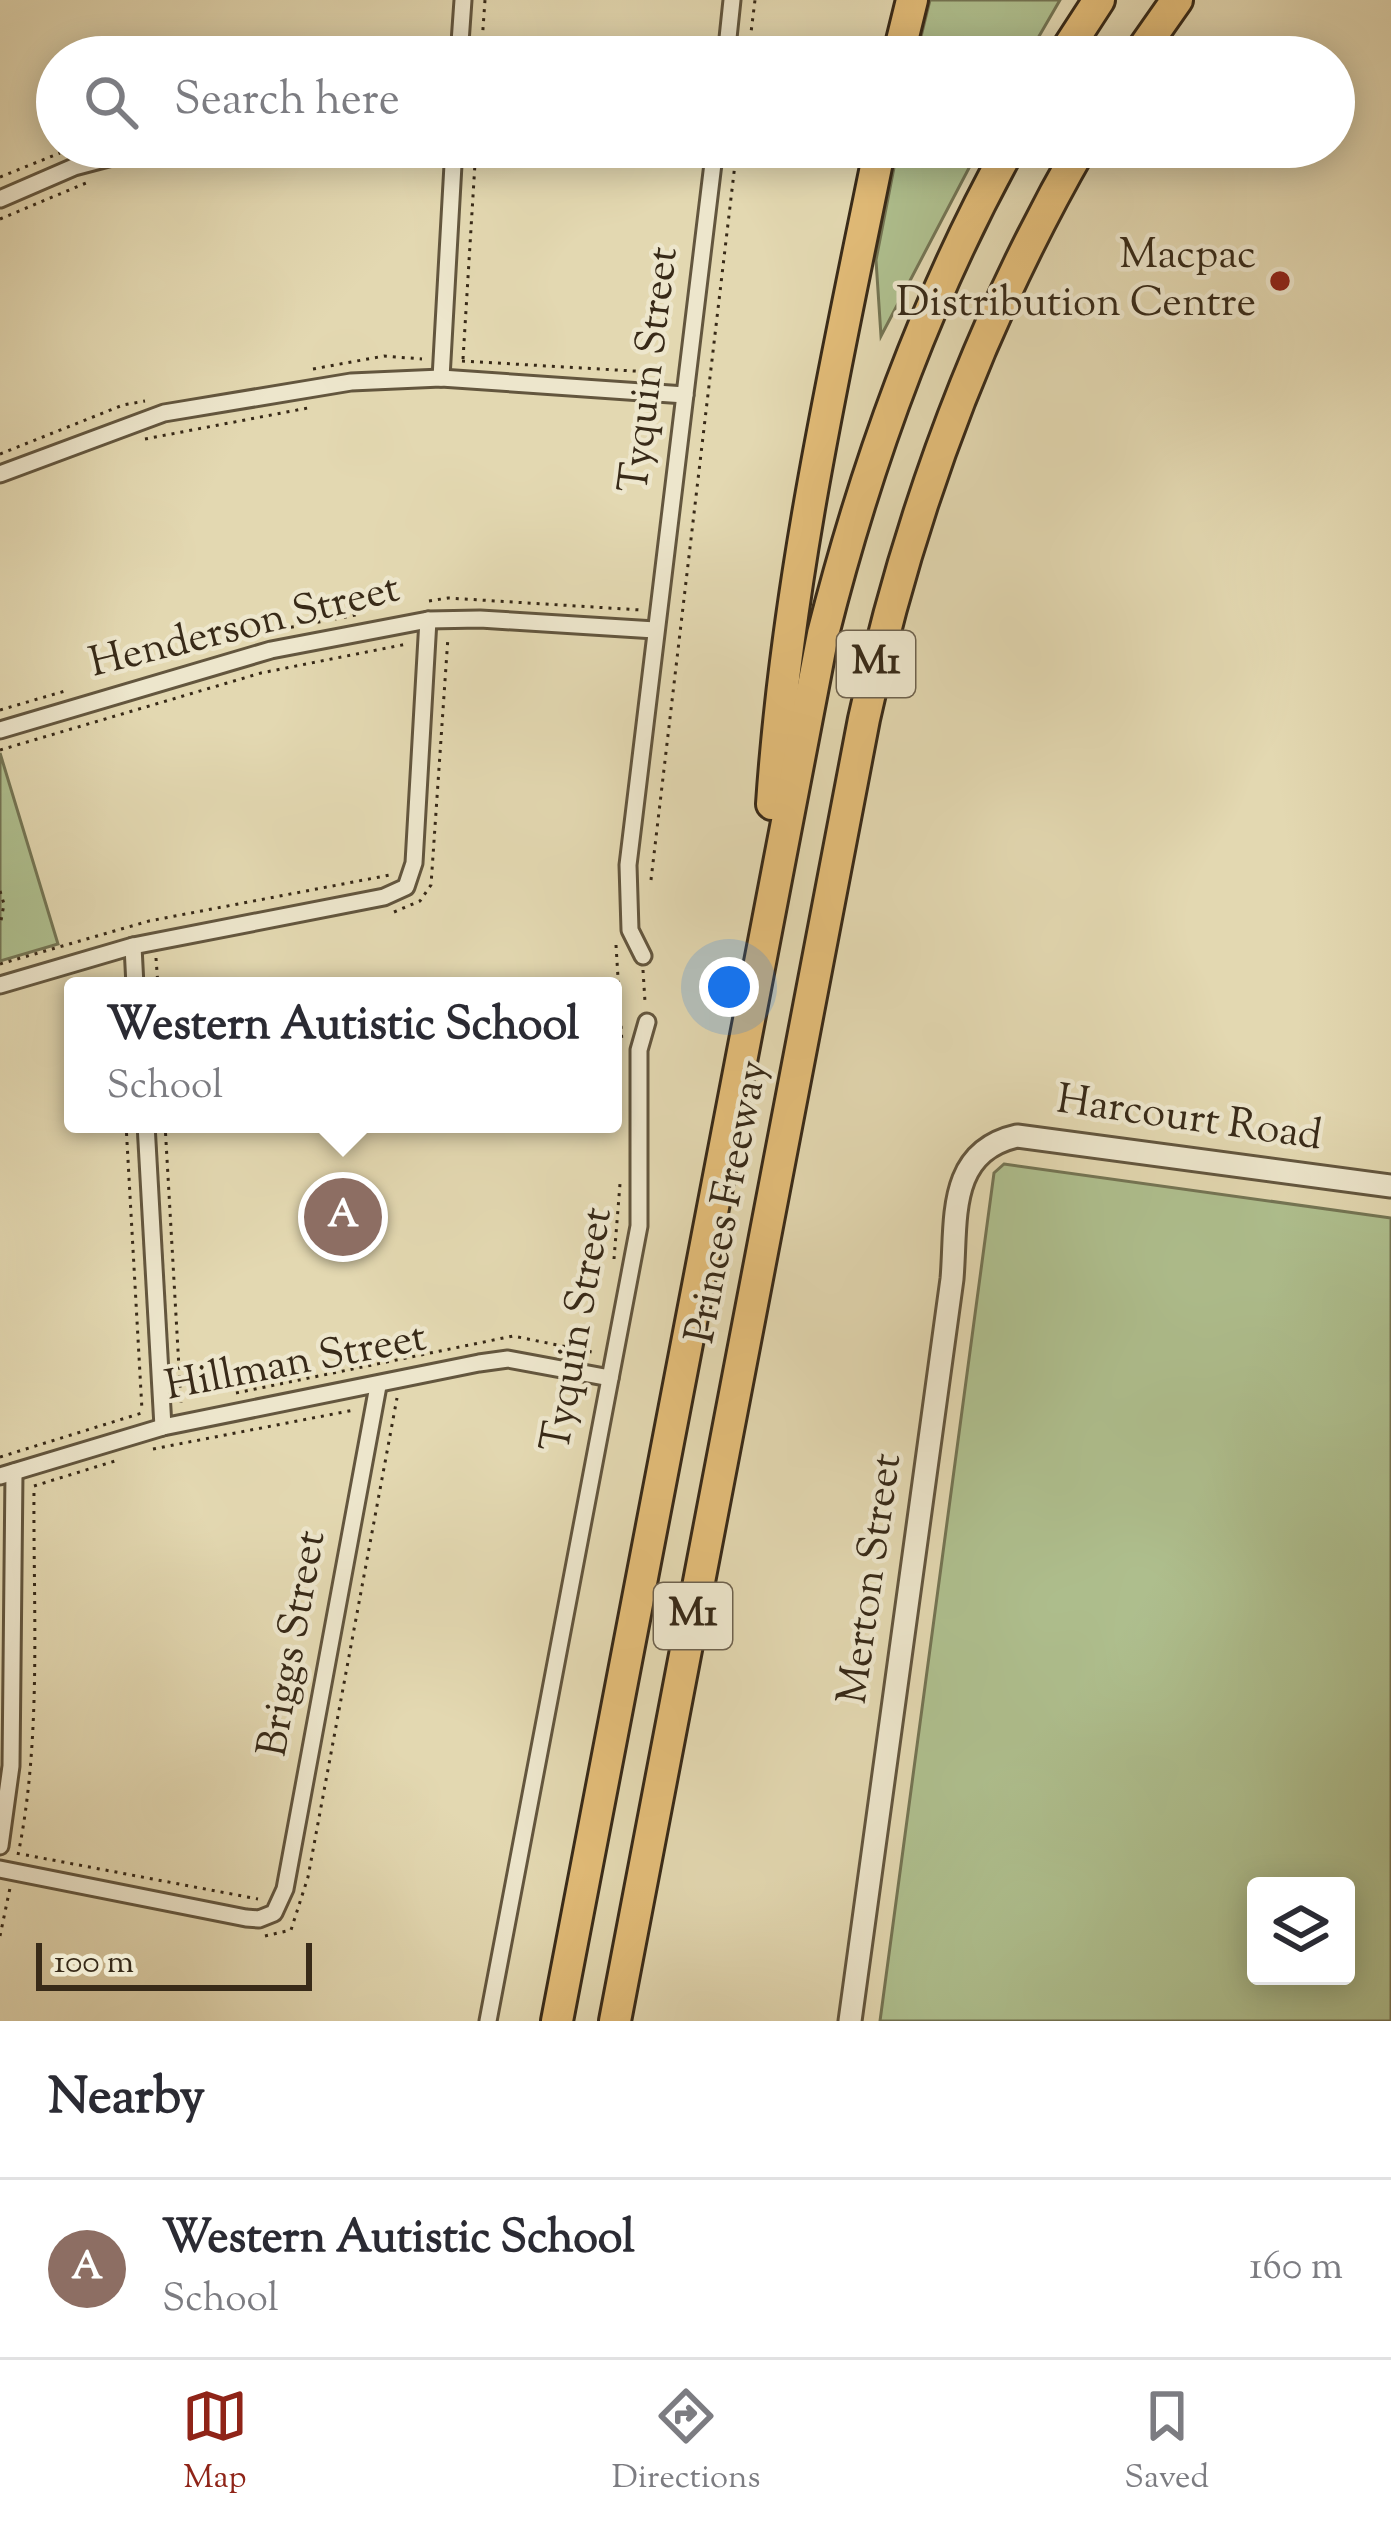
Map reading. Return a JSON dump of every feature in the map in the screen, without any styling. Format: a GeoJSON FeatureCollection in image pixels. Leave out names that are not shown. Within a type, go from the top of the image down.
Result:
{"type":"FeatureCollection","features":[{"type":"Feature","properties":{"kind":"highway"},"geometry":{"type":"LineString","coordinates":[[903,36],[912,0]]}},
{"type":"Feature","properties":{"kind":"highway"},"geometry":{"type":"LineString","coordinates":[[1076,36],[1099,0]]}},
{"type":"Feature","properties":{"kind":"highway"},"geometry":{"type":"LineString","coordinates":[[1152,36],[1177,0]]}},
{"type":"Feature","properties":{"kind":"highway"},"geometry":{"type":"LineString","coordinates":[[763,939],[777,723],[795,588],[876,168]]}},
{"type":"Feature","properties":{"kind":"highway","name":"Princes Freeway"},"geometry":{"type":"LineString","coordinates":[[557,2021],[820,649],[868,475],[947,270],[999,168]]}},
{"type":"Feature","properties":{"kind":"highway","name":"Princes Freeway"},"geometry":{"type":"LineString","coordinates":[[615,2021],[864,718],[889,611],[920,504],[972,366],[1026,249],[1070,168]]}},
{"type":"Feature","properties":{"kind":"street"},"geometry":{"type":"LineString","coordinates":[[460,36],[463,0]]}},
{"type":"Feature","properties":{"kind":"street"},"geometry":{"type":"LineString","coordinates":[[729,36],[733,0]]}},
{"type":"Feature","properties":{"kind":"street"},"geometry":{"type":"LineString","coordinates":[[0,199],[72,168]]}},
{"type":"Feature","properties":{"kind":"street"},"geometry":{"type":"LineString","coordinates":[[441,378],[453,168]]}},
{"type":"Feature","properties":{"kind":"street","name":"Tyquin Street"},"geometry":{"type":"LineString","coordinates":[[643,956],[630,930],[628,865],[712,168]]}},
{"type":"Feature","properties":{"kind":"street"},"geometry":{"type":"LineString","coordinates":[[0,474],[164,413],[351,382],[441,378],[685,395]]}},
{"type":"Feature","properties":{"kind":"street"},"geometry":{"type":"LineString","coordinates":[[0,985],[133,946],[384,897],[406,887],[414,862],[428,620]]}},
{"type":"Feature","properties":{"kind":"street","name":"Henderson Street"},"geometry":{"type":"LineString","coordinates":[[0,730],[271,650],[428,620],[655,631]]}},
{"type":"Feature","properties":{"kind":"street"},"geometry":{"type":"LineString","coordinates":[[133,946],[135,977]]}},
{"type":"Feature","properties":{"kind":"street","name":"Tyquin Street"},"geometry":{"type":"LineString","coordinates":[[488,2021],[639,1226],[639,1050],[647,1022]]}},
{"type":"Feature","properties":{"kind":"street"},"geometry":{"type":"LineString","coordinates":[[147,1133],[163,1427]]}},
{"type":"Feature","properties":{"kind":"street","name":"Harcourt Road"},"geometry":{"type":"LineString","coordinates":[[980,1152],[1017,1136],[1391,1186]]}},
{"type":"Feature","properties":{"kind":"street","name":"Merton Street"},"geometry":{"type":"LineString","coordinates":[[850,2021],[962,1183],[980,1152]]}},
{"type":"Feature","properties":{"kind":"street","name":"Hillman Street"},"geometry":{"type":"LineString","coordinates":[[7,1474],[163,1427],[376,1394],[508,1359],[610,1378]]}},
{"type":"Feature","properties":{"kind":"street","name":"Briggs Street"},"geometry":{"type":"LineString","coordinates":[[269,1906],[285,1889],[376,1394]]}},
{"type":"Feature","properties":{"kind":"street"},"geometry":{"type":"LineString","coordinates":[[0,1846],[11,1766],[7,1474]]}},
{"type":"Feature","properties":{"kind":"street"},"geometry":{"type":"LineString","coordinates":[[0,1869],[246,1918],[259,1919],[269,1906]]}},
{"type":"Feature","properties":{"kind":"path"},"geometry":{"type":"LineString","coordinates":[[482,36],[485,0]]}},
{"type":"Feature","properties":{"kind":"path"},"geometry":{"type":"LineString","coordinates":[[750,36],[754,0]]}},
{"type":"Feature","properties":{"kind":"path"},"geometry":{"type":"LineString","coordinates":[[0,177],[36,163]]}},
{"type":"Feature","properties":{"kind":"path"},"geometry":{"type":"LineString","coordinates":[[463,361],[475,168]]}},
{"type":"Feature","properties":{"kind":"path"},"geometry":{"type":"LineString","coordinates":[[651,880],[735,168]]}},
{"type":"Feature","properties":{"kind":"path"},"geometry":{"type":"LineString","coordinates":[[0,219],[100,177]]}},
{"type":"Feature","properties":{"kind":"path"},"geometry":{"type":"LineString","coordinates":[[136,441],[325,405]]}},
{"type":"Feature","properties":{"kind":"path"},"geometry":{"type":"LineString","coordinates":[[0,750],[261,673],[448,636],[431,885],[410,907],[375,916]]}},
{"type":"Feature","properties":{"kind":"path"},"geometry":{"type":"LineString","coordinates":[[0,964],[164,917],[392,874],[397,863]]}},
{"type":"Feature","properties":{"kind":"path"},"geometry":{"type":"LineString","coordinates":[[0,891],[4,904],[0,926]]}},
{"type":"Feature","properties":{"kind":"path"},"geometry":{"type":"LineString","coordinates":[[616,940],[618,977]]}},
{"type":"Feature","properties":{"kind":"path"},"geometry":{"type":"LineString","coordinates":[[643,956],[647,1022]]}},
{"type":"Feature","properties":{"kind":"path"},"geometry":{"type":"LineString","coordinates":[[126,1133],[142,1413]]}},
{"type":"Feature","properties":{"kind":"path"},"geometry":{"type":"LineString","coordinates":[[166,1133],[181,1405]]}},
{"type":"Feature","properties":{"kind":"path"},"geometry":{"type":"LineString","coordinates":[[614,1262],[621,1178]]}},
{"type":"Feature","properties":{"kind":"path"},"geometry":{"type":"LineString","coordinates":[[249,1936],[291,1930],[308,1877],[399,1398],[376,1394],[351,1412]]}},
{"type":"Feature","properties":{"kind":"path"},"geometry":{"type":"LineString","coordinates":[[154,1449],[345,1410],[356,1420]]}},
{"type":"Feature","properties":{"kind":"path"},"geometry":{"type":"LineString","coordinates":[[34,1486],[114,1461]]}},
{"type":"Feature","properties":{"kind":"path"},"geometry":{"type":"LineString","coordinates":[[18,1854],[269,1906]]}},
{"type":"Feature","properties":{"kind":"green space"},"geometry":{"type":"Polygon","coordinates":[[[930,0],[1060,0],[1039,36],[921,36],[930,0]]]}},
{"type":"Feature","properties":{"kind":"green space"},"geometry":{"type":"Polygon","coordinates":[[[894,168],[969,168],[881,336],[876,260],[894,168]]]}},
{"type":"Feature","properties":{"kind":"green space"},"geometry":{"type":"Polygon","coordinates":[[[0,753],[58,944],[0,961],[0,753]]]}},
{"type":"Feature","properties":{"kind":"green space"},"geometry":{"type":"Polygon","coordinates":[[[1004,1164],[1391,1218],[1391,2021],[880,2021],[994,1173],[1004,1164]]]}},
{"type":"Feature","properties":{"kind":"place","name":"Macpac Distribution Centre"},"geometry":{"type":"Point","coordinates":[1280,281]}},
{"type":"Feature","properties":{"kind":"place","name":"Western Autistic School"},"geometry":{"type":"Point","coordinates":[343,1217]}}]}
